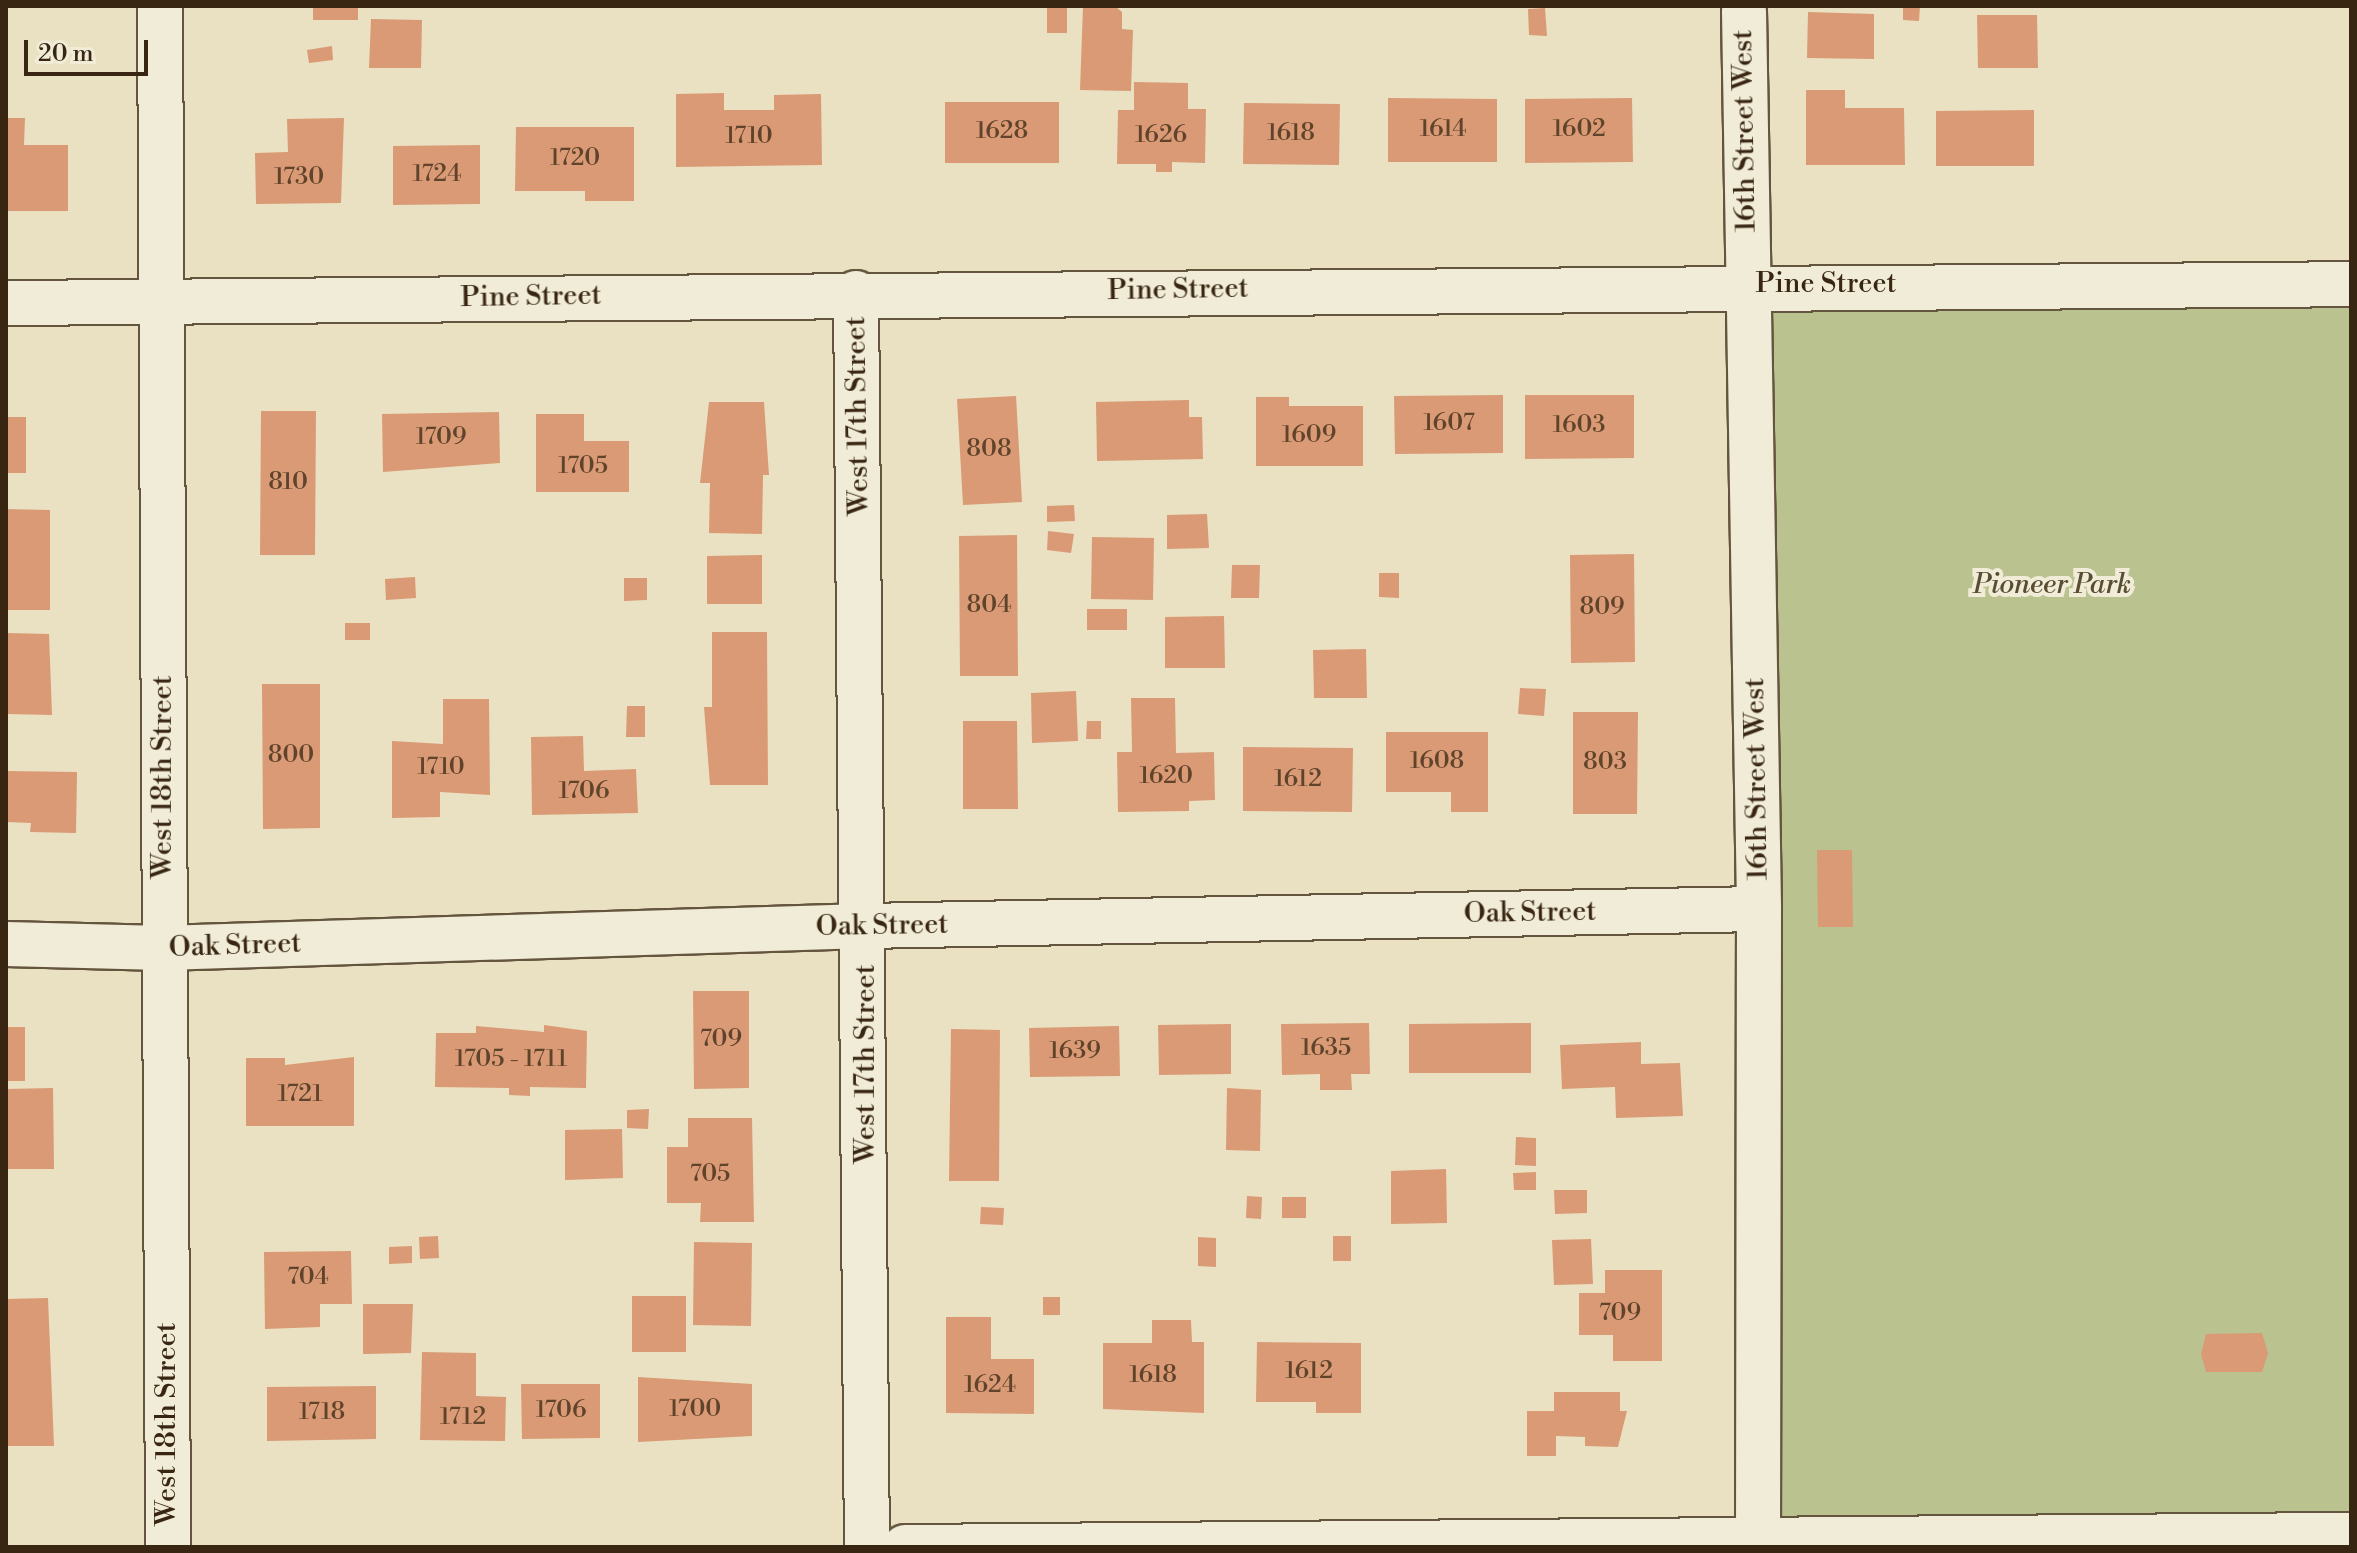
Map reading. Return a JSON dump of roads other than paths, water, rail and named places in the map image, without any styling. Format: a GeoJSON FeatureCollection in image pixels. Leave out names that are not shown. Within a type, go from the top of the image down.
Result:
{"type":"FeatureCollection","features":[{"type":"Feature","properties":{"kind":"street","name":"West 18th Street"},"geometry":{"type":"LineString","coordinates":[[160,6],[168,1547]]}},
{"type":"Feature","properties":{"kind":"street","name":"16th Street West"},"geometry":{"type":"LineString","coordinates":[[1744,11],[1759,909],[1758,1542]]}},
{"type":"Feature","properties":{"kind":"street","name":"Pine Street"},"geometry":{"type":"LineString","coordinates":[[6,303],[1747,284],[2351,284]]}},
{"type":"Feature","properties":{"kind":"street","name":"West 17th Street"},"geometry":{"type":"LineString","coordinates":[[856,293],[865,926],[867,1547]]}},
{"type":"Feature","properties":{"kind":"street","name":"Oak Street"},"geometry":{"type":"LineString","coordinates":[[6,944],[163,948],[865,926],[1759,909]]}},
{"type":"Feature","properties":{"kind":"street"},"geometry":{"type":"LineString","coordinates":[[905,1547],[2351,1535]]}},
{"type":"Feature","properties":{"kind":"park label","name":"Pioneer Park"},"geometry":{"type":"Point","coordinates":[2052,585]}}]}
